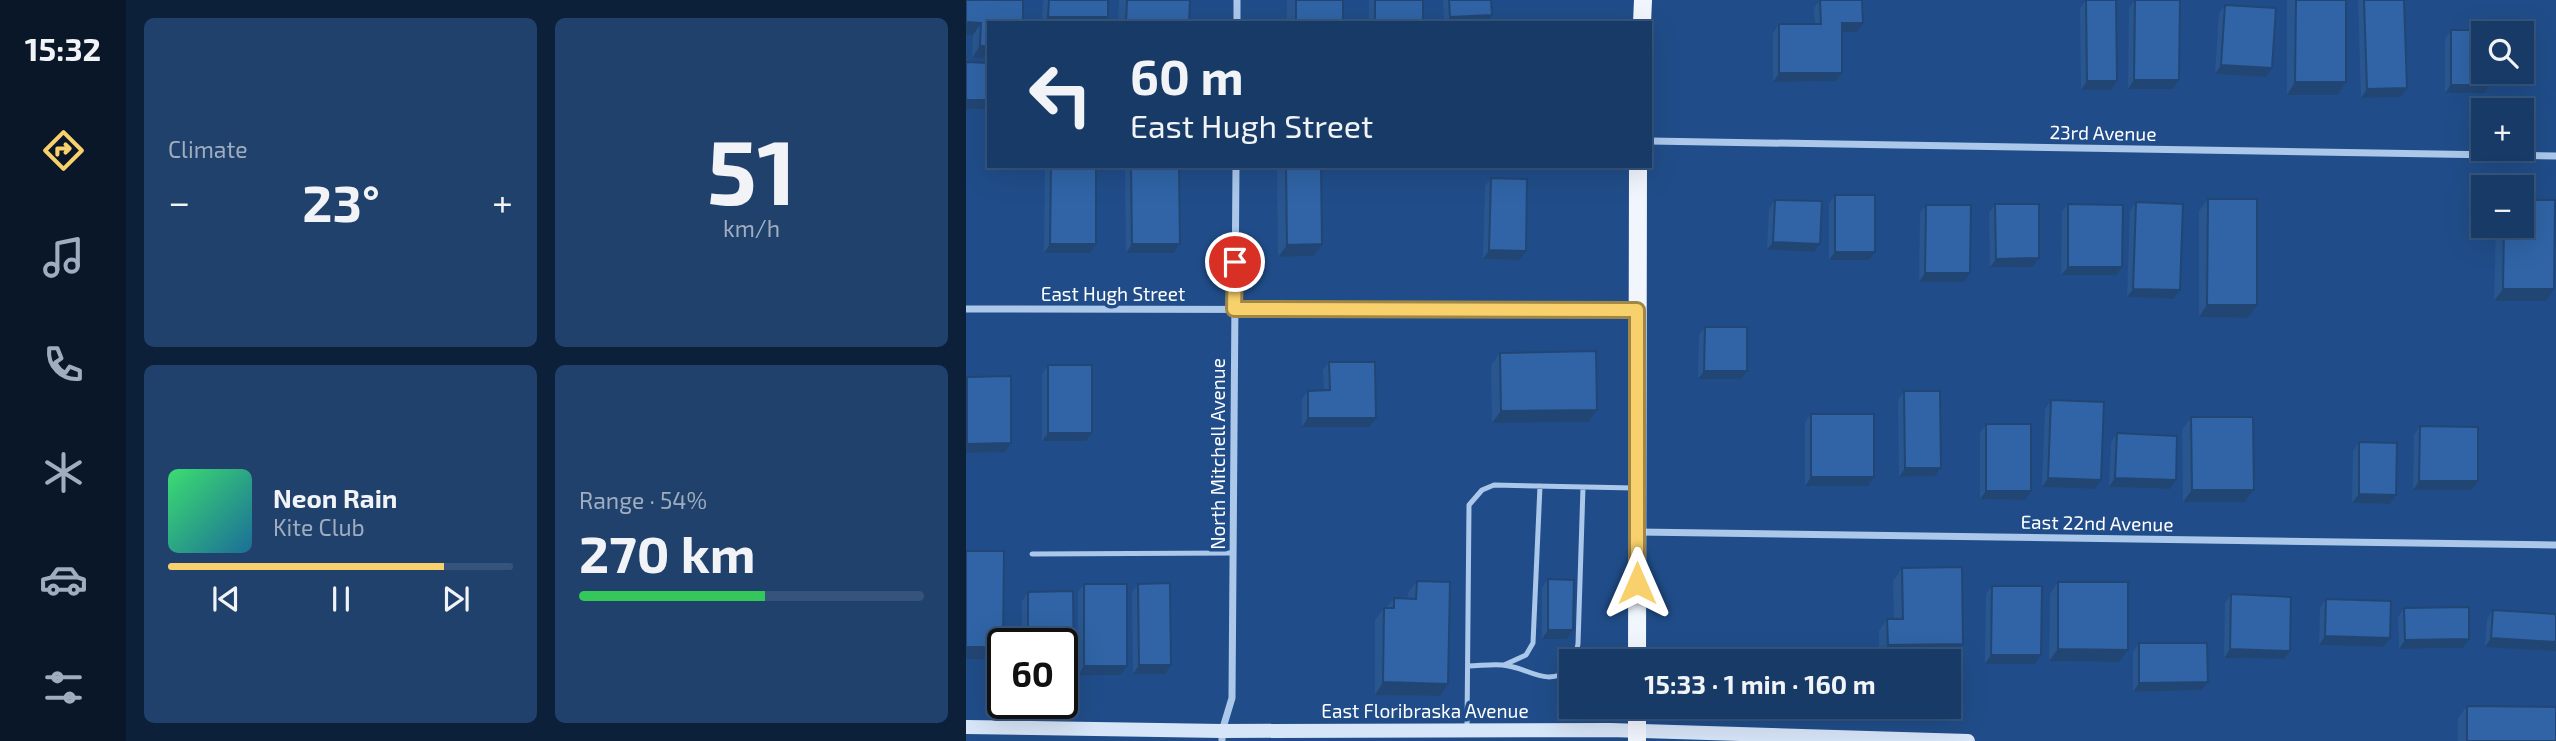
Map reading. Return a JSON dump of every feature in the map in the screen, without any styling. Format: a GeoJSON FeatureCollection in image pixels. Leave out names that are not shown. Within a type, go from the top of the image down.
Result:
{"type":"FeatureCollection","features":[{"type":"Feature","properties":{"kind":"main road"},"geometry":{"type":"LineString","coordinates":[[1642,21],[1643,0]]}},
{"type":"Feature","properties":{"kind":"main road"},"geometry":{"type":"LineString","coordinates":[[1637,649],[1638,168]]}},
{"type":"Feature","properties":{"kind":"street"},"geometry":{"type":"LineString","coordinates":[[1237,0],[1237,21]]}},
{"type":"Feature","properties":{"kind":"street","name":"23rd Avenue"},"geometry":{"type":"LineString","coordinates":[[1652,141],[2556,156]]}},
{"type":"Feature","properties":{"kind":"street","name":"North Mitchell Avenue"},"geometry":{"type":"LineString","coordinates":[[1222,736],[1232,698],[1236,168]]}},
{"type":"Feature","properties":{"kind":"street","name":"East Hugh Street"},"geometry":{"type":"LineString","coordinates":[[966,309],[1637,310]]}},
{"type":"Feature","properties":{"kind":"street","name":"East 22nd Avenue"},"geometry":{"type":"LineString","coordinates":[[1637,532],[2556,545]]}},
{"type":"Feature","properties":{"kind":"street","name":"East Floribraska Avenue"},"geometry":{"type":"LineString","coordinates":[[966,727],[1222,736],[1467,731],[1502,736],[1968,741]]}},
{"type":"Feature","properties":{"kind":"lane"},"geometry":{"type":"LineString","coordinates":[[1467,731],[1469,505],[1482,490],[1494,485],[1637,488]]}},
{"type":"Feature","properties":{"kind":"lane"},"geometry":{"type":"LineString","coordinates":[[1504,665],[1526,655],[1533,643],[1540,486]]}},
{"type":"Feature","properties":{"kind":"lane"},"geometry":{"type":"LineString","coordinates":[[1577,649],[1583,487]]}},
{"type":"Feature","properties":{"kind":"lane"},"geometry":{"type":"LineString","coordinates":[[1031,554],[1233,553]]}},
{"type":"Feature","properties":{"kind":"lane"},"geometry":{"type":"LineString","coordinates":[[1468,666],[1504,665],[1541,677],[1559,677]]}},
{"type":"Feature","properties":{"kind":"building"},"geometry":{"type":"Polygon","coordinates":[[[966,0],[1023,0],[1023,21],[987,21],[987,46],[980,46],[981,23],[966,22],[966,0]]]}},
{"type":"Feature","properties":{"kind":"building"},"geometry":{"type":"Polygon","coordinates":[[[1049,0],[1108,0],[1108,17],[1048,17],[1049,0]]]}},
{"type":"Feature","properties":{"kind":"building"},"geometry":{"type":"Polygon","coordinates":[[[1127,0],[1190,0],[1189,21],[1126,21],[1127,0]]]}},
{"type":"Feature","properties":{"kind":"building"},"geometry":{"type":"Polygon","coordinates":[[[1296,0],[1343,0],[1343,21],[1296,21],[1296,0]]]}},
{"type":"Feature","properties":{"kind":"building"},"geometry":{"type":"Polygon","coordinates":[[[1375,0],[1423,0],[1423,21],[1375,21],[1375,0]]]}},
{"type":"Feature","properties":{"kind":"building"},"geometry":{"type":"Polygon","coordinates":[[[1449,0],[1491,0],[1492,15],[1450,17],[1449,0]]]}},
{"type":"Feature","properties":{"kind":"building"},"geometry":{"type":"Polygon","coordinates":[[[1820,0],[1862,0],[1863,23],[1842,23],[1842,73],[1779,73],[1779,24],[1821,24],[1820,0]]]}},
{"type":"Feature","properties":{"kind":"building"},"geometry":{"type":"Polygon","coordinates":[[[2086,0],[2116,0],[2117,81],[2087,81],[2086,0]]]}},
{"type":"Feature","properties":{"kind":"building"},"geometry":{"type":"Polygon","coordinates":[[[2135,0],[2180,0],[2179,80],[2134,80],[2135,0]]]}},
{"type":"Feature","properties":{"kind":"building"},"geometry":{"type":"Polygon","coordinates":[[[2296,0],[2346,0],[2346,82],[2295,82],[2296,0]]]}},
{"type":"Feature","properties":{"kind":"building"},"geometry":{"type":"Polygon","coordinates":[[[2364,0],[2404,0],[2407,88],[2367,89],[2364,0]]]}},
{"type":"Feature","properties":{"kind":"building"},"geometry":{"type":"Polygon","coordinates":[[[2225,5],[2276,8],[2272,68],[2221,65],[2225,5]]]}},
{"type":"Feature","properties":{"kind":"building"},"geometry":{"type":"Polygon","coordinates":[[[2451,30],[2471,30],[2471,84],[2490,85],[2451,85],[2451,30]]]}},
{"type":"Feature","properties":{"kind":"building"},"geometry":{"type":"Polygon","coordinates":[[[966,62],[987,63],[987,100],[966,100],[966,62]]]}},
{"type":"Feature","properties":{"kind":"building"},"geometry":{"type":"Polygon","coordinates":[[[1051,168],[1096,168],[1096,244],[1050,244],[1051,168]]]}},
{"type":"Feature","properties":{"kind":"building"},"geometry":{"type":"Polygon","coordinates":[[[1131,168],[1179,168],[1180,244],[1132,244],[1131,168]]]}},
{"type":"Feature","properties":{"kind":"building"},"geometry":{"type":"Polygon","coordinates":[[[1286,168],[1321,168],[1322,244],[1287,245],[1286,168]]]}},
{"type":"Feature","properties":{"kind":"building"},"geometry":{"type":"Polygon","coordinates":[[[1491,178],[1527,179],[1526,251],[1489,250],[1491,178]]]}},
{"type":"Feature","properties":{"kind":"building"},"geometry":{"type":"Polygon","coordinates":[[[1835,195],[1875,195],[1875,252],[1835,252],[1835,195]]]}},
{"type":"Feature","properties":{"kind":"building"},"geometry":{"type":"Polygon","coordinates":[[[2208,199],[2257,199],[2257,305],[2207,305],[2208,199]]]}},
{"type":"Feature","properties":{"kind":"building"},"geometry":{"type":"Polygon","coordinates":[[[1775,200],[1822,201],[1820,244],[1773,242],[1775,200]]]}},
{"type":"Feature","properties":{"kind":"building"},"geometry":{"type":"Polygon","coordinates":[[[2534,200],[2555,200],[2554,289],[2503,289],[2504,238],[2534,238],[2534,200]]]}},
{"type":"Feature","properties":{"kind":"building"},"geometry":{"type":"Polygon","coordinates":[[[2136,202],[2183,204],[2180,290],[2133,289],[2136,202]]]}},
{"type":"Feature","properties":{"kind":"building"},"geometry":{"type":"Polygon","coordinates":[[[1995,204],[2039,204],[2039,258],[1996,259],[1995,204]]]}},
{"type":"Feature","properties":{"kind":"building"},"geometry":{"type":"Polygon","coordinates":[[[2068,204],[2123,205],[2122,267],[2068,267],[2068,204]]]}},
{"type":"Feature","properties":{"kind":"building"},"geometry":{"type":"Polygon","coordinates":[[[1926,205],[1971,205],[1970,273],[1925,273],[1926,205]]]}},
{"type":"Feature","properties":{"kind":"building"},"geometry":{"type":"Polygon","coordinates":[[[1705,327],[1747,327],[1747,371],[1704,371],[1705,327]]]}},
{"type":"Feature","properties":{"kind":"building"},"geometry":{"type":"Polygon","coordinates":[[[1596,351],[1597,410],[1501,411],[1500,353],[1596,351]]]}},
{"type":"Feature","properties":{"kind":"building"},"geometry":{"type":"Polygon","coordinates":[[[1329,362],[1375,362],[1376,418],[1308,418],[1308,391],[1330,390],[1329,362]]]}},
{"type":"Feature","properties":{"kind":"building"},"geometry":{"type":"Polygon","coordinates":[[[1048,365],[1092,365],[1092,433],[1048,433],[1048,365]]]}},
{"type":"Feature","properties":{"kind":"building"},"geometry":{"type":"Polygon","coordinates":[[[1011,376],[1011,443],[967,444],[967,377],[1011,376]]]}},
{"type":"Feature","properties":{"kind":"building"},"geometry":{"type":"Polygon","coordinates":[[[1904,391],[1940,391],[1941,468],[1905,468],[1904,391]]]}},
{"type":"Feature","properties":{"kind":"building"},"geometry":{"type":"Polygon","coordinates":[[[2051,400],[2104,402],[2101,480],[2048,478],[2051,400]]]}},
{"type":"Feature","properties":{"kind":"building"},"geometry":{"type":"Polygon","coordinates":[[[1811,414],[1874,414],[1874,477],[1811,477],[1811,414]]]}},
{"type":"Feature","properties":{"kind":"building"},"geometry":{"type":"Polygon","coordinates":[[[2191,417],[2253,417],[2254,490],[2192,490],[2191,417]]]}},
{"type":"Feature","properties":{"kind":"building"},"geometry":{"type":"Polygon","coordinates":[[[1986,424],[2031,424],[2031,491],[1986,491],[1986,424]]]}},
{"type":"Feature","properties":{"kind":"building"},"geometry":{"type":"Polygon","coordinates":[[[2420,426],[2478,427],[2478,481],[2419,481],[2420,426]]]}},
{"type":"Feature","properties":{"kind":"building"},"geometry":{"type":"Polygon","coordinates":[[[2117,433],[2177,436],[2176,480],[2115,478],[2117,433]]]}},
{"type":"Feature","properties":{"kind":"building"},"geometry":{"type":"Polygon","coordinates":[[[2359,442],[2397,443],[2396,495],[2359,494],[2359,442]]]}},
{"type":"Feature","properties":{"kind":"building"},"geometry":{"type":"Polygon","coordinates":[[[966,551],[1004,551],[1003,628],[987,628],[987,647],[966,647],[966,551]]]}},
{"type":"Feature","properties":{"kind":"building"},"geometry":{"type":"Polygon","coordinates":[[[1962,567],[1963,644],[1888,645],[1887,619],[1903,619],[1902,568],[1962,567]]]}},
{"type":"Feature","properties":{"kind":"building"},"geometry":{"type":"Polygon","coordinates":[[[1548,579],[1574,580],[1573,630],[1548,630],[1548,579]]]}},
{"type":"Feature","properties":{"kind":"building"},"geometry":{"type":"Polygon","coordinates":[[[1417,581],[1450,582],[1448,684],[1383,682],[1384,608],[1394,608],[1394,598],[1416,599],[1417,581]]]}},
{"type":"Feature","properties":{"kind":"building"},"geometry":{"type":"Polygon","coordinates":[[[2058,582],[2128,582],[2128,650],[2058,649],[2058,582]]]}},
{"type":"Feature","properties":{"kind":"building"},"geometry":{"type":"Polygon","coordinates":[[[1170,583],[1171,665],[1139,665],[1138,584],[1170,583]]]}},
{"type":"Feature","properties":{"kind":"building"},"geometry":{"type":"Polygon","coordinates":[[[1084,584],[1127,584],[1127,666],[1084,666],[1084,584]]]}},
{"type":"Feature","properties":{"kind":"building"},"geometry":{"type":"Polygon","coordinates":[[[1992,586],[2042,586],[2041,655],[1991,655],[1992,586]]]}},
{"type":"Feature","properties":{"kind":"building"},"geometry":{"type":"Polygon","coordinates":[[[1073,591],[1074,628],[1028,628],[1028,592],[1073,591]]]}},
{"type":"Feature","properties":{"kind":"building"},"geometry":{"type":"Polygon","coordinates":[[[2231,594],[2291,597],[2290,651],[2230,649],[2231,594]]]}},
{"type":"Feature","properties":{"kind":"building"},"geometry":{"type":"Polygon","coordinates":[[[2326,599],[2391,601],[2390,638],[2325,636],[2326,599]]]}},
{"type":"Feature","properties":{"kind":"building"},"geometry":{"type":"Polygon","coordinates":[[[2469,607],[2469,639],[2405,640],[2404,608],[2469,607]]]}},
{"type":"Feature","properties":{"kind":"building"},"geometry":{"type":"Polygon","coordinates":[[[2493,610],[2556,614],[2556,642],[2491,638],[2493,610]]]}},
{"type":"Feature","properties":{"kind":"building"},"geometry":{"type":"Polygon","coordinates":[[[2139,643],[2207,643],[2208,682],[2139,683],[2139,643]]]}},
{"type":"Feature","properties":{"kind":"building"},"geometry":{"type":"Polygon","coordinates":[[[2467,706],[2556,707],[2556,741],[2467,741],[2467,706]]]}},
{"type":"Feature","properties":{"kind":"route"},"geometry":{"type":"LineString","coordinates":[[1235,262],[1234,309],[1637,310],[1637,583]]}}]}
